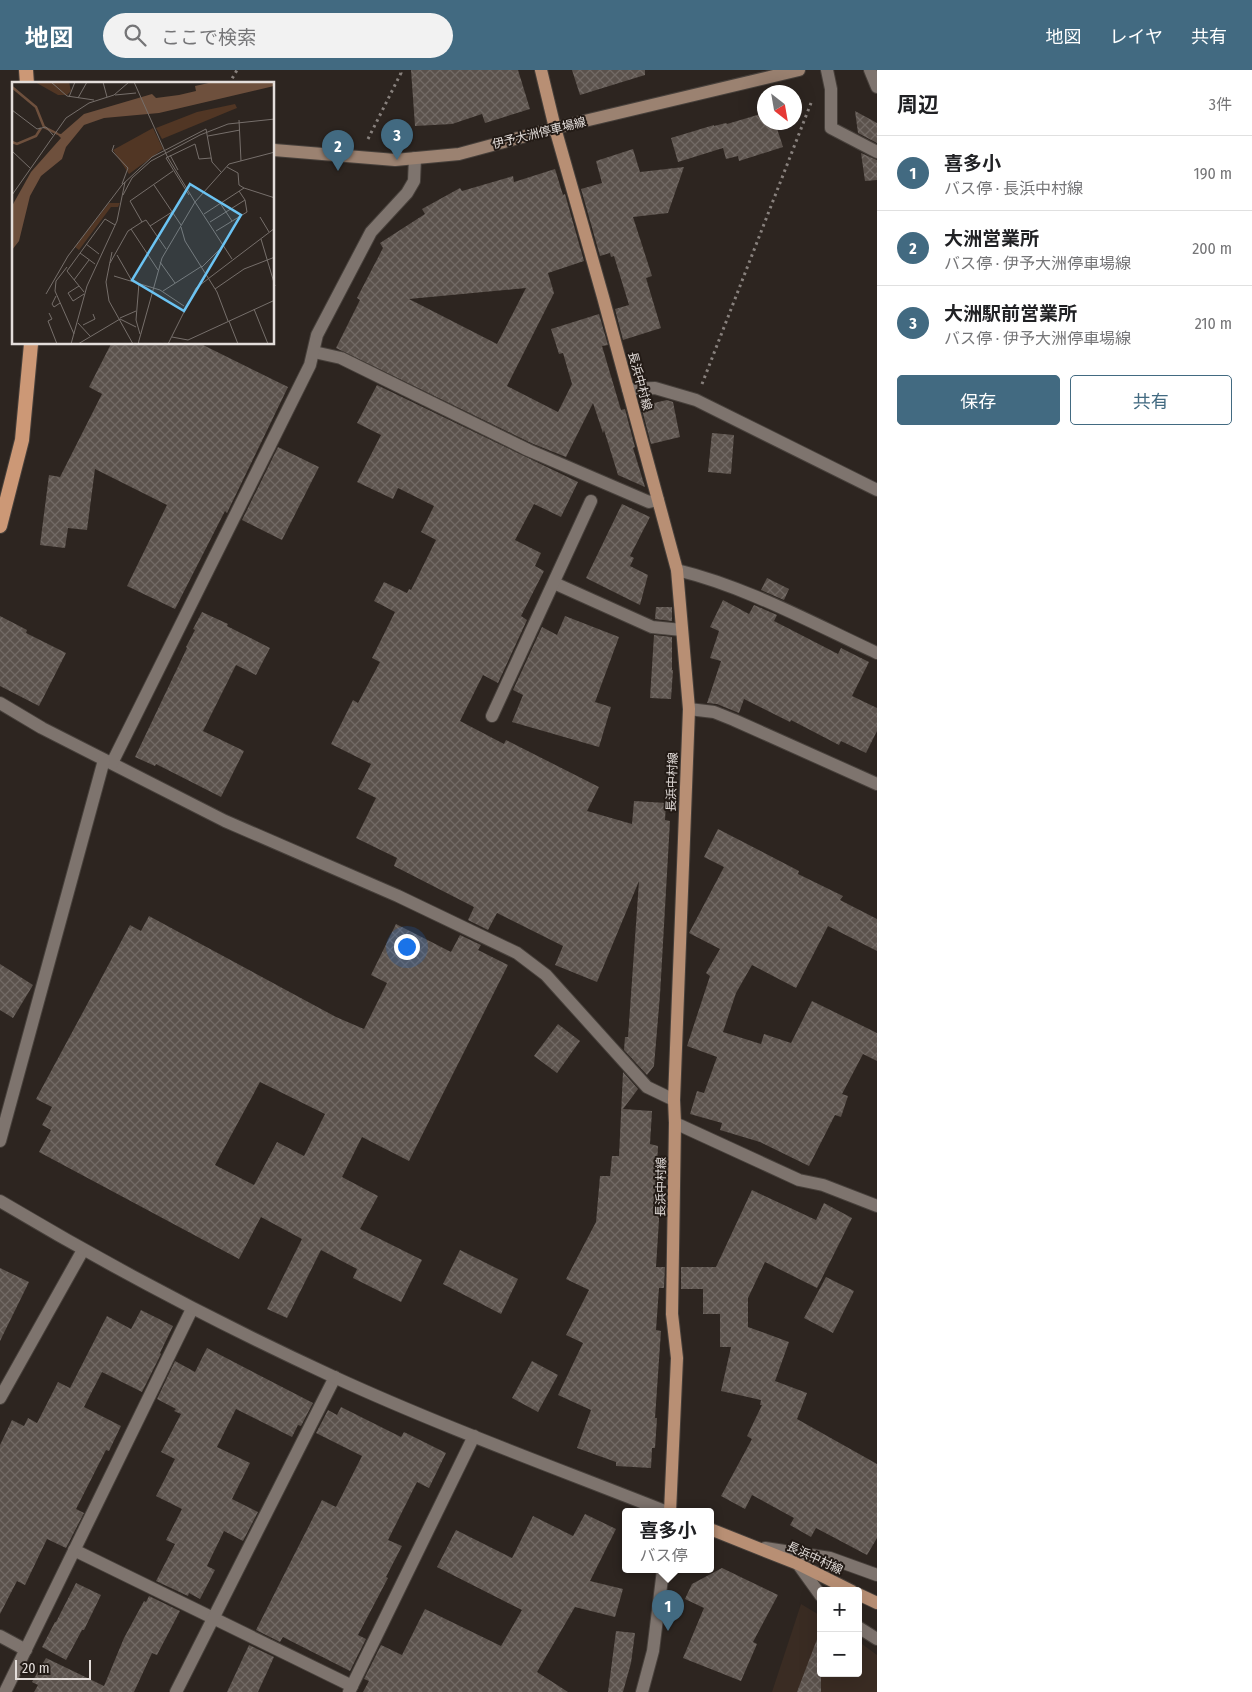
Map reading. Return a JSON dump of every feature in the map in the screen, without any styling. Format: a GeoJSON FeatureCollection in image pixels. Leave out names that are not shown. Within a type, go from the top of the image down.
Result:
{"type":"FeatureCollection","features":[{"type":"Feature","properties":{"kind":"highway"},"geometry":{"type":"LineString","coordinates":[[0,526],[22,440],[31,345]]}},
{"type":"Feature","properties":{"kind":"main road","name":"長浜中村線"},"geometry":{"type":"LineString","coordinates":[[541,70],[555,128],[677,570],[689,709],[674,1100],[676,1123],[672,1314],[677,1358],[669,1508]]}},
{"type":"Feature","properties":{"kind":"main road","name":"伊予大洲停車場線"},"geometry":{"type":"LineString","coordinates":[[275,150],[395,160],[459,154],[769,73],[799,70]]}},
{"type":"Feature","properties":{"kind":"main road","name":"長浜中村線"},"geometry":{"type":"LineString","coordinates":[[714,1531],[798,1564],[844,1587]]}},
{"type":"Feature","properties":{"kind":"main road"},"geometry":{"type":"LineString","coordinates":[[862,1596],[877,1603]]}},
{"type":"Feature","properties":{"kind":"street"},"geometry":{"type":"LineString","coordinates":[[827,70],[831,89],[831,128],[877,152]]}},
{"type":"Feature","properties":{"kind":"street"},"geometry":{"type":"LineString","coordinates":[[870,70],[877,87]]}},
{"type":"Feature","properties":{"kind":"street"},"geometry":{"type":"LineString","coordinates":[[0,1141],[108,762],[310,365],[317,335],[371,232],[407,193],[414,181],[415,158]]}},
{"type":"Feature","properties":{"kind":"street"},"geometry":{"type":"LineString","coordinates":[[314,352],[341,358],[536,454],[649,502],[658,500]]}},
{"type":"Feature","properties":{"kind":"street"},"geometry":{"type":"LineString","coordinates":[[628,389],[655,388],[696,400],[877,490]]}},
{"type":"Feature","properties":{"kind":"street"},"geometry":{"type":"LineString","coordinates":[[492,716],[591,501]]}},
{"type":"Feature","properties":{"kind":"street"},"geometry":{"type":"LineString","coordinates":[[677,570],[700,575],[753,595],[877,653]]}},
{"type":"Feature","properties":{"kind":"street"},"geometry":{"type":"LineString","coordinates":[[554,584],[652,627],[682,630]]}},
{"type":"Feature","properties":{"kind":"street"},"geometry":{"type":"LineString","coordinates":[[0,703],[42,728],[225,821],[398,896],[518,953],[546,975],[646,1087],[674,1100]]}},
{"type":"Feature","properties":{"kind":"street"},"geometry":{"type":"LineString","coordinates":[[689,709],[714,712],[877,784]]}},
{"type":"Feature","properties":{"kind":"street"},"geometry":{"type":"LineString","coordinates":[[676,1123],[799,1180],[823,1185],[877,1206]]}},
{"type":"Feature","properties":{"kind":"street"},"geometry":{"type":"LineString","coordinates":[[0,1200],[83,1250],[192,1309],[335,1377],[474,1436],[659,1508]]}},
{"type":"Feature","properties":{"kind":"street"},"geometry":{"type":"LineString","coordinates":[[0,1398],[83,1250]]}},
{"type":"Feature","properties":{"kind":"street"},"geometry":{"type":"LineString","coordinates":[[5,1692],[192,1309]]}},
{"type":"Feature","properties":{"kind":"street"},"geometry":{"type":"LineString","coordinates":[[176,1692],[335,1377]]}},
{"type":"Feature","properties":{"kind":"street"},"geometry":{"type":"LineString","coordinates":[[74,1550],[350,1689],[474,1436]]}},
{"type":"Feature","properties":{"kind":"street"},"geometry":{"type":"LineString","coordinates":[[753,1546],[830,1558],[877,1575]]}},
{"type":"Feature","properties":{"kind":"street"},"geometry":{"type":"LineString","coordinates":[[798,1564],[817,1590]]}},
{"type":"Feature","properties":{"kind":"street"},"geometry":{"type":"LineString","coordinates":[[642,1692],[654,1651],[664,1573]]}},
{"type":"Feature","properties":{"kind":"street"},"geometry":{"type":"LineString","coordinates":[[862,1630],[877,1639]]}},
{"type":"Feature","properties":{"kind":"street"},"geometry":{"type":"LineString","coordinates":[[0,1636],[26,1650]]}},
{"type":"Feature","properties":{"kind":"path"},"geometry":{"type":"LineString","coordinates":[[230,82],[237,70]]}},
{"type":"Feature","properties":{"kind":"path"},"geometry":{"type":"LineString","coordinates":[[359,157],[400,73],[399,70]]}},
{"type":"Feature","properties":{"kind":"path"},"geometry":{"type":"LineString","coordinates":[[696,400],[812,98]]}},
{"type":"Feature","properties":{"kind":"shaded area"},"geometry":{"type":"Polygon","coordinates":[[[801,1604],[817,1614],[817,1677],[862,1677],[862,1644],[877,1655],[877,1692],[772,1692],[801,1604]]]}},
{"type":"Feature","properties":{"kind":"building"},"geometry":{"type":"Polygon","coordinates":[[[411,70],[518,70],[530,109],[485,123],[482,114],[452,124],[415,126],[411,70]]]}},
{"type":"Feature","properties":{"kind":"building"},"geometry":{"type":"Polygon","coordinates":[[[572,70],[645,70],[645,75],[580,95],[572,70]]]}},
{"type":"Feature","properties":{"kind":"building"},"geometry":{"type":"Polygon","coordinates":[[[855,111],[877,123],[877,143],[858,133],[855,111]]]}},
{"type":"Feature","properties":{"kind":"building"},"geometry":{"type":"Polygon","coordinates":[[[757,115],[757,130],[778,130],[783,147],[739,161],[738,156],[726,159],[723,148],[678,162],[671,138],[714,125],[727,124],[757,115]]]}},
{"type":"Feature","properties":{"kind":"building"},"geometry":{"type":"Polygon","coordinates":[[[633,149],[640,172],[684,167],[668,213],[633,217],[652,276],[646,278],[661,328],[623,340],[615,309],[629,305],[614,256],[611,257],[610,253],[600,256],[581,189],[602,183],[596,161],[633,149]]]}},
{"type":"Feature","properties":{"kind":"building"},"geometry":{"type":"Polygon","coordinates":[[[861,153],[877,160],[877,180],[865,181],[861,153]]]}},
{"type":"Feature","properties":{"kind":"building"},"geometry":{"type":"Polygon","coordinates":[[[555,169],[563,195],[565,194],[584,261],[548,273],[554,293],[507,386],[558,412],[572,384],[563,353],[559,354],[551,329],[599,314],[608,345],[602,346],[621,410],[625,409],[635,447],[633,448],[645,487],[618,475],[604,430],[603,433],[593,403],[566,457],[531,443],[336,348],[360,300],[357,298],[383,248],[380,243],[425,214],[422,209],[460,188],[462,191],[513,176],[514,182],[555,169]],[[526,288],[409,299],[497,344],[526,288]]]}},
{"type":"Feature","properties":{"kind":"building"},"geometry":{"type":"Polygon","coordinates":[[[110,345],[203,345],[288,387],[227,513],[225,511],[175,609],[127,586],[167,505],[95,469],[87,530],[68,528],[65,548],[40,545],[49,475],[60,477],[102,394],[89,387],[110,345]]]}},
{"type":"Feature","properties":{"kind":"building"},"geometry":{"type":"Polygon","coordinates":[[[377,385],[578,482],[561,517],[534,504],[515,540],[541,553],[535,566],[544,571],[521,616],[527,620],[498,683],[483,675],[460,721],[504,744],[506,740],[599,787],[587,811],[632,824],[634,801],[666,803],[665,820],[670,821],[660,995],[654,1066],[647,1075],[624,1050],[625,1037],[628,1037],[639,881],[597,982],[555,965],[563,946],[497,913],[488,930],[468,920],[474,907],[394,866],[397,858],[356,838],[376,798],[358,789],[371,764],[331,744],[353,700],[358,703],[380,662],[372,658],[395,612],[374,601],[384,582],[407,593],[409,589],[411,590],[436,540],[421,532],[434,506],[398,488],[393,499],[357,482],[381,435],[357,423],[377,385]]]}},
{"type":"Feature","properties":{"kind":"building"},"geometry":{"type":"Polygon","coordinates":[[[667,400],[673,402],[680,437],[651,444],[641,406],[667,400]]]}},
{"type":"Feature","properties":{"kind":"building"},"geometry":{"type":"Polygon","coordinates":[[[712,433],[734,435],[731,474],[708,472],[712,433]]]}},
{"type":"Feature","properties":{"kind":"building"},"geometry":{"type":"Polygon","coordinates":[[[278,447],[319,467],[282,540],[242,520],[278,447]]]}},
{"type":"Feature","properties":{"kind":"building"},"geometry":{"type":"Polygon","coordinates":[[[622,504],[650,517],[630,556],[634,558],[630,566],[648,575],[640,605],[586,578],[622,504]]]}},
{"type":"Feature","properties":{"kind":"building"},"geometry":{"type":"Polygon","coordinates":[[[767,578],[789,589],[784,600],[761,590],[767,578]]]}},
{"type":"Feature","properties":{"kind":"building"},"geometry":{"type":"Polygon","coordinates":[[[723,600],[749,614],[754,605],[777,615],[774,621],[838,654],[841,648],[869,662],[852,696],[877,708],[877,731],[866,753],[841,741],[839,745],[791,720],[790,722],[744,699],[739,713],[717,704],[707,703],[721,661],[710,658],[719,631],[710,627],[723,600]]]}},
{"type":"Feature","properties":{"kind":"building"},"geometry":{"type":"Polygon","coordinates":[[[656,607],[672,607],[672,621],[655,619],[656,607]]]}},
{"type":"Feature","properties":{"kind":"building"},"geometry":{"type":"Polygon","coordinates":[[[202,612],[228,624],[227,626],[270,648],[256,675],[236,665],[203,731],[244,751],[221,797],[156,764],[155,766],[135,757],[202,612]]]}},
{"type":"Feature","properties":{"kind":"building"},"geometry":{"type":"Polygon","coordinates":[[[0,616],[27,630],[26,633],[66,653],[39,706],[0,686],[0,616]]]}},
{"type":"Feature","properties":{"kind":"building"},"geometry":{"type":"Polygon","coordinates":[[[565,616],[619,637],[595,702],[611,707],[599,747],[512,722],[523,695],[513,690],[542,627],[557,635],[565,616]]]}},
{"type":"Feature","properties":{"kind":"building"},"geometry":{"type":"Polygon","coordinates":[[[654,635],[672,637],[673,670],[671,699],[650,698],[654,635]]]}},
{"type":"Feature","properties":{"kind":"building"},"geometry":{"type":"Polygon","coordinates":[[[718,829],[799,871],[798,874],[843,896],[840,900],[877,919],[877,951],[828,926],[796,988],[752,965],[736,993],[723,1032],[761,1044],[764,1034],[791,1043],[812,1001],[877,1033],[877,1061],[863,1054],[842,1094],[848,1096],[841,1117],[835,1115],[809,1166],[760,1142],[720,1130],[722,1123],[690,1114],[697,1091],[704,1093],[717,1057],[687,1046],[710,976],[706,973],[720,949],[689,933],[724,867],[704,857],[718,829]]]}},
{"type":"Feature","properties":{"kind":"building"},"geometry":{"type":"Polygon","coordinates":[[[149,916],[336,1017],[364,1029],[387,983],[371,975],[396,924],[451,952],[460,935],[481,945],[478,950],[508,965],[409,1161],[362,1137],[342,1177],[378,1196],[360,1229],[422,1260],[401,1302],[353,1278],[357,1269],[321,1250],[287,1318],[267,1309],[302,1239],[261,1217],[239,1259],[39,1152],[51,1130],[42,1125],[52,1107],[36,1099],[130,925],[141,931],[149,916]],[[260,1082],[215,1165],[254,1185],[277,1142],[304,1156],[325,1114],[260,1082]]]}},
{"type":"Feature","properties":{"kind":"building"},"geometry":{"type":"Polygon","coordinates":[[[0,964],[33,985],[13,1018],[0,1010],[0,964]]]}},
{"type":"Feature","properties":{"kind":"building"},"geometry":{"type":"Polygon","coordinates":[[[558,1024],[580,1041],[557,1073],[534,1056],[558,1024]]]}},
{"type":"Feature","properties":{"kind":"building"},"geometry":{"type":"Polygon","coordinates":[[[623,1072],[638,1089],[623,1109],[652,1111],[650,1144],[658,1146],[655,1206],[659,1207],[659,1220],[656,1267],[665,1267],[664,1288],[659,1288],[656,1330],[661,1331],[655,1418],[657,1418],[655,1448],[652,1448],[651,1468],[616,1466],[616,1462],[577,1448],[591,1410],[558,1395],[583,1343],[566,1335],[589,1290],[566,1279],[596,1222],[600,1176],[610,1176],[612,1156],[619,1156],[623,1072]]]}},
{"type":"Feature","properties":{"kind":"building"},"geometry":{"type":"Polygon","coordinates":[[[752,1190],[816,1220],[824,1203],[852,1218],[817,1288],[765,1262],[748,1298],[748,1327],[789,1342],[775,1381],[807,1393],[797,1419],[877,1464],[877,1538],[867,1555],[816,1528],[811,1537],[790,1525],[794,1518],[752,1495],[745,1509],[721,1496],[752,1439],[747,1436],[762,1405],[760,1405],[761,1400],[721,1391],[731,1347],[720,1347],[720,1314],[703,1314],[703,1289],[681,1289],[681,1267],[716,1267],[752,1190]]]}},
{"type":"Feature","properties":{"kind":"building"},"geometry":{"type":"Polygon","coordinates":[[[460,1250],[518,1279],[501,1314],[443,1284],[460,1250]]]}},
{"type":"Feature","properties":{"kind":"building"},"geometry":{"type":"Polygon","coordinates":[[[0,1268],[29,1282],[0,1341],[0,1268]]]}},
{"type":"Feature","properties":{"kind":"building"},"geometry":{"type":"Polygon","coordinates":[[[826,1277],[854,1291],[833,1333],[804,1318],[826,1277]]]}},
{"type":"Feature","properties":{"kind":"building"},"geometry":{"type":"Polygon","coordinates":[[[141,1310],[173,1326],[161,1354],[142,1392],[102,1372],[84,1407],[121,1426],[109,1451],[106,1450],[76,1509],[84,1513],[66,1548],[47,1539],[25,1585],[17,1581],[0,1614],[0,1445],[12,1420],[24,1426],[28,1418],[37,1423],[58,1382],[70,1388],[107,1316],[131,1329],[141,1310]]]}},
{"type":"Feature","properties":{"kind":"building"},"geometry":{"type":"Polygon","coordinates":[[[207,1348],[313,1403],[301,1426],[298,1425],[292,1437],[236,1409],[217,1447],[250,1463],[232,1499],[258,1512],[243,1541],[224,1531],[207,1566],[215,1570],[200,1599],[189,1593],[188,1596],[156,1581],[175,1544],[166,1540],[182,1509],[156,1496],[175,1459],[161,1452],[181,1414],[174,1411],[176,1409],[157,1399],[175,1361],[195,1372],[207,1348]]]}},
{"type":"Feature","properties":{"kind":"building"},"geometry":{"type":"Polygon","coordinates":[[[532,1361],[558,1375],[538,1412],[512,1398],[532,1361]]]}},
{"type":"Feature","properties":{"kind":"building"},"geometry":{"type":"Polygon","coordinates":[[[341,1407],[401,1437],[404,1432],[446,1453],[429,1488],[417,1482],[388,1540],[402,1546],[386,1577],[388,1578],[358,1635],[366,1639],[350,1671],[283,1637],[280,1642],[256,1630],[322,1500],[336,1507],[362,1456],[316,1433],[328,1410],[337,1415],[341,1407]]]}},
{"type":"Feature","properties":{"kind":"building"},"geometry":{"type":"Polygon","coordinates":[[[585,1514],[616,1529],[590,1581],[623,1589],[615,1617],[575,1607],[537,1672],[568,1692],[363,1692],[369,1681],[364,1679],[381,1645],[402,1655],[425,1609],[501,1646],[522,1610],[437,1567],[456,1530],[512,1558],[533,1516],[573,1536],[585,1514]]]}},
{"type":"Feature","properties":{"kind":"building"},"geometry":{"type":"Polygon","coordinates":[[[722,1568],[778,1595],[753,1642],[757,1644],[741,1681],[683,1658],[704,1608],[685,1599],[692,1584],[722,1568]]]}},
{"type":"Feature","properties":{"kind":"building"},"geometry":{"type":"Polygon","coordinates":[[[76,1583],[101,1595],[84,1630],[82,1630],[66,1660],[42,1647],[76,1583]]]}},
{"type":"Feature","properties":{"kind":"building"},"geometry":{"type":"Polygon","coordinates":[[[149,1596],[180,1611],[157,1655],[152,1653],[134,1692],[34,1692],[38,1685],[32,1682],[46,1658],[104,1686],[124,1638],[144,1601],[146,1602],[149,1596]]]}},
{"type":"Feature","properties":{"kind":"building"},"geometry":{"type":"Polygon","coordinates":[[[616,1631],[635,1633],[631,1663],[623,1692],[608,1692],[616,1631]]]}},
{"type":"Feature","properties":{"kind":"building"},"geometry":{"type":"Polygon","coordinates":[[[817,1639],[817,1677],[821,1677],[821,1692],[797,1692],[817,1639]]]}},
{"type":"Feature","properties":{"kind":"building"},"geometry":{"type":"Polygon","coordinates":[[[249,1645],[274,1657],[258,1692],[227,1692],[249,1645]]]}},
{"type":"Feature","properties":{"kind":"place","name":"大洲駅前営業所"},"geometry":{"type":"Point","coordinates":[397,160]}},
{"type":"Feature","properties":{"kind":"place","name":"大洲営業所"},"geometry":{"type":"Point","coordinates":[338,171]}},
{"type":"Feature","properties":{"kind":"place","name":"喜多小"},"geometry":{"type":"Point","coordinates":[668,1631]}}]}
